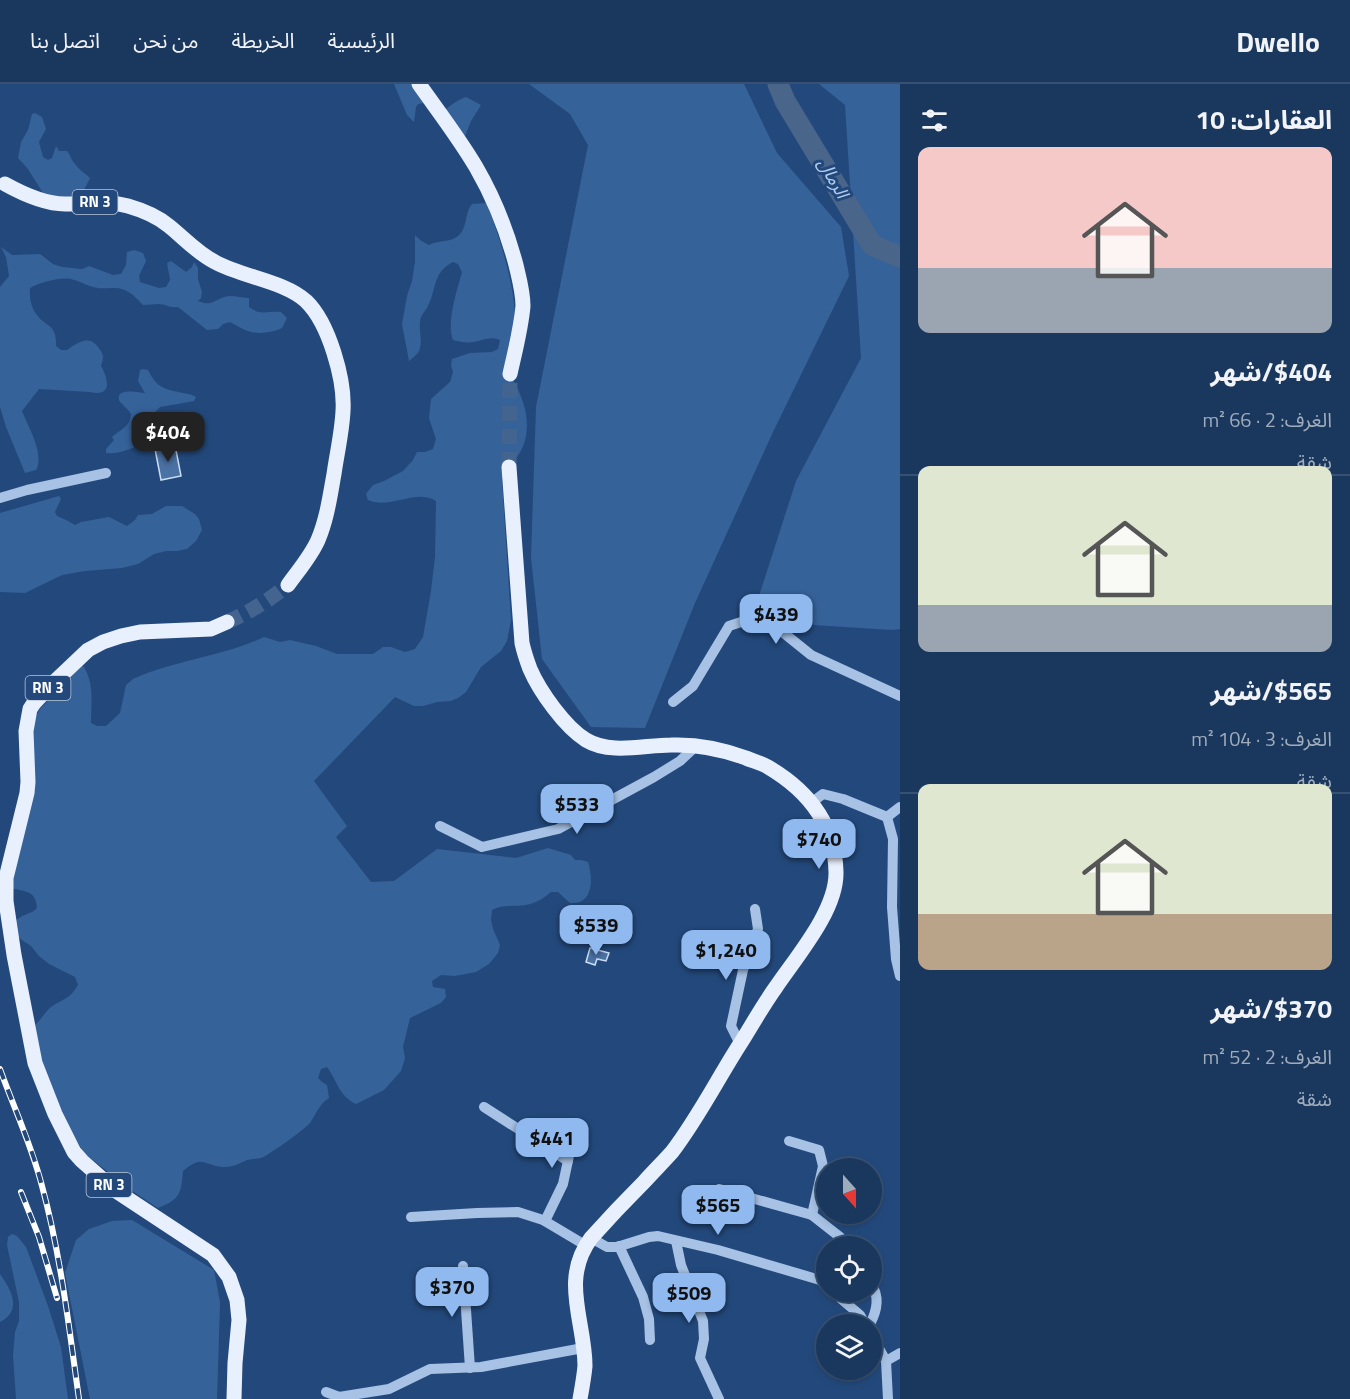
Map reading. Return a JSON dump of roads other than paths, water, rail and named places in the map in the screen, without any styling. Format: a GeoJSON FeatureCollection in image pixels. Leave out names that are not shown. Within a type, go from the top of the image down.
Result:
{"type":"FeatureCollection","features":[{"type":"Feature","properties":{"kind":"main road"},"geometry":{"type":"LineString","coordinates":[[419,84],[476,167],[503,224],[513,255],[523,304],[510,374]]}},
{"type":"Feature","properties":{"kind":"main road","name":"RN 3"},"geometry":{"type":"LineString","coordinates":[[5,184],[53,203],[117,203],[152,215],[195,249],[217,263],[286,289],[304,300],[319,316],[329,339],[343,393],[342,424],[326,520],[317,542],[288,585]]}},
{"type":"Feature","properties":{"kind":"main road"},"geometry":{"type":"LineString","coordinates":[[509,468],[522,644],[531,671],[546,696],[574,730],[586,740],[597,745],[622,748],[672,745],[706,746],[726,750],[766,766],[811,802],[826,825],[833,845],[836,873],[833,894],[808,942],[775,988],[689,1130],[670,1154],[588,1241],[578,1262],[575,1282],[585,1365],[580,1399]]}},
{"type":"Feature","properties":{"kind":"main road","name":"RN 3"},"geometry":{"type":"LineString","coordinates":[[227,622],[211,628],[140,632],[102,642],[88,650],[34,703],[28,716],[26,731],[27,793],[6,878],[6,902],[36,1063],[55,1114],[75,1152],[97,1175],[117,1191],[213,1255],[230,1277],[237,1300],[238,1320],[234,1399]]}},
{"type":"Feature","properties":{"kind":"street"},"geometry":{"type":"LineString","coordinates":[[0,498],[106,473]]}},
{"type":"Feature","properties":{"kind":"street"},"geometry":{"type":"LineString","coordinates":[[673,702],[693,687],[729,626],[741,622],[780,630],[811,655],[900,696]]}},
{"type":"Feature","properties":{"kind":"street"},"geometry":{"type":"LineString","coordinates":[[440,826],[482,847],[558,829],[680,761],[696,746]]}},
{"type":"Feature","properties":{"kind":"street"},"geometry":{"type":"LineString","coordinates":[[811,802],[823,794],[843,799],[887,817]]}},
{"type":"Feature","properties":{"kind":"street"},"geometry":{"type":"LineString","coordinates":[[887,817],[900,807]]}},
{"type":"Feature","properties":{"kind":"street"},"geometry":{"type":"LineString","coordinates":[[887,817],[893,839],[892,907],[896,959],[900,976]]}},
{"type":"Feature","properties":{"kind":"street"},"geometry":{"type":"LineString","coordinates":[[740,1044],[731,1026],[743,970],[758,929],[755,909]]}},
{"type":"Feature","properties":{"kind":"street"},"geometry":{"type":"LineString","coordinates":[[484,1107],[568,1161]]}},
{"type":"Feature","properties":{"kind":"street"},"geometry":{"type":"LineString","coordinates":[[545,1221],[563,1184],[576,1123]]}},
{"type":"Feature","properties":{"kind":"street"},"geometry":{"type":"LineString","coordinates":[[789,1141],[819,1150],[823,1166],[812,1215]]}},
{"type":"Feature","properties":{"kind":"street"},"geometry":{"type":"LineString","coordinates":[[719,1189],[812,1215],[840,1236]]}},
{"type":"Feature","properties":{"kind":"street"},"geometry":{"type":"LineString","coordinates":[[411,1217],[519,1212],[607,1247],[619,1246],[649,1236],[658,1236],[718,1250],[816,1279]]}},
{"type":"Feature","properties":{"kind":"street"},"geometry":{"type":"LineString","coordinates":[[676,1241],[681,1265],[703,1321],[704,1339],[700,1358],[719,1399]]}},
{"type":"Feature","properties":{"kind":"street"},"geometry":{"type":"LineString","coordinates":[[619,1246],[643,1297],[649,1319],[650,1341]]}},
{"type":"Feature","properties":{"kind":"street"},"geometry":{"type":"LineString","coordinates":[[463,1266],[470,1368]]}},
{"type":"Feature","properties":{"kind":"street"},"geometry":{"type":"LineString","coordinates":[[845,1302],[859,1314]]}},
{"type":"Feature","properties":{"kind":"street"},"geometry":{"type":"LineString","coordinates":[[326,1392],[339,1398],[389,1389],[430,1369],[481,1367],[583,1348]]}},
{"type":"Feature","properties":{"kind":"street"},"geometry":{"type":"LineString","coordinates":[[886,1361],[900,1353]]}},
{"type":"Feature","properties":{"kind":"street"},"geometry":{"type":"LineString","coordinates":[[882,1354],[886,1361],[888,1399]]}},
{"type":"Feature","properties":{"kind":"waterway","name":"الرمال"},"geometry":{"type":"LineString","coordinates":[[778,84],[785,101],[872,245],[900,257]]}},
{"type":"Feature","properties":{"kind":"tunnel"},"geometry":{"type":"LineString","coordinates":[[509,467],[510,374]]}},
{"type":"Feature","properties":{"kind":"tunnel"},"geometry":{"type":"LineString","coordinates":[[227,622],[259,606],[288,585]]}},
{"type":"Feature","properties":{"kind":"railway"},"geometry":{"type":"LineString","coordinates":[[0,1069],[33,1156],[49,1212],[64,1292],[79,1399]]}},
{"type":"Feature","properties":{"kind":"railway"},"geometry":{"type":"LineString","coordinates":[[21,1192],[39,1237],[57,1298]]}}]}
